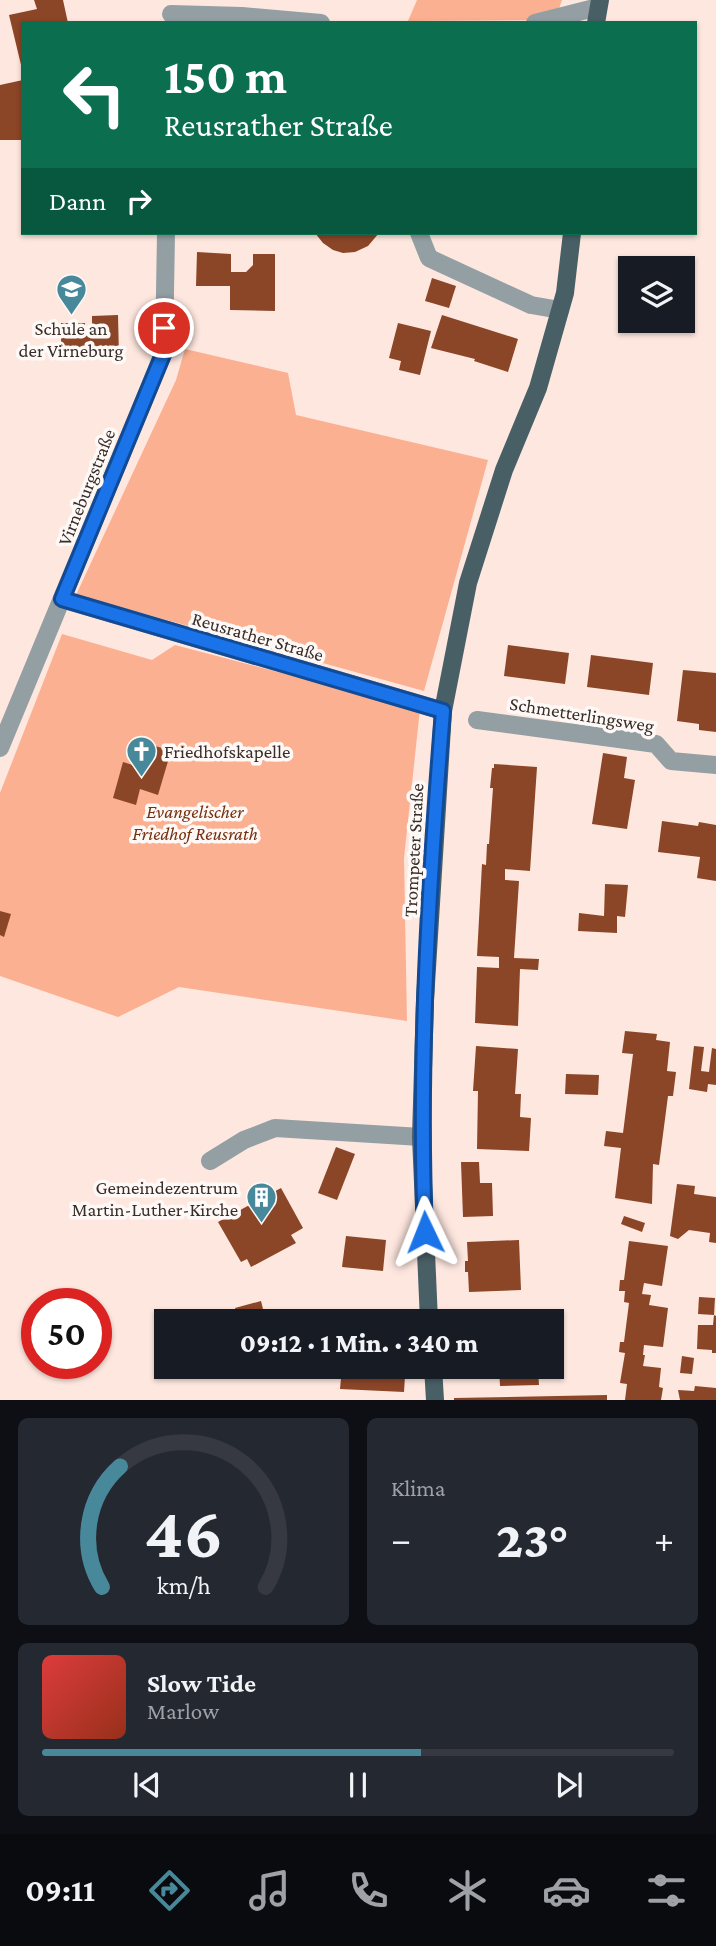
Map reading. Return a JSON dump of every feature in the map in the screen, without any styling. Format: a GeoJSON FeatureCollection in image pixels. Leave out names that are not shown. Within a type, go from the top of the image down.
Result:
{"type":"FeatureCollection","features":[{"type":"Feature","properties":{"kind":"main road","name":"Trompeter Straße"},"geometry":{"type":"LineString","coordinates":[[428,1309],[421,1137],[426,974],[443,711],[468,583],[504,470],[538,388],[565,293],[572,235]]}},
{"type":"Feature","properties":{"kind":"main road"},"geometry":{"type":"LineString","coordinates":[[434,1379],[435,1400]]}},
{"type":"Feature","properties":{"kind":"street"},"geometry":{"type":"LineString","coordinates":[[545,21],[598,10]]}},
{"type":"Feature","properties":{"kind":"street"},"geometry":{"type":"LineString","coordinates":[[170,12],[298,21]]}},
{"type":"Feature","properties":{"kind":"street","name":"Virneburgstraße"},"geometry":{"type":"LineString","coordinates":[[0,748],[164,352],[166,235]]}},
{"type":"Feature","properties":{"kind":"street"},"geometry":{"type":"LineString","coordinates":[[420,235],[429,258],[531,305],[560,310]]}},
{"type":"Feature","properties":{"kind":"street","name":"Reusrather Straße"},"geometry":{"type":"LineString","coordinates":[[62,599],[443,711]]}},
{"type":"Feature","properties":{"kind":"street","name":"Schmetterlingsweg"},"geometry":{"type":"LineString","coordinates":[[477,720],[656,744],[671,761],[716,765]]}},
{"type":"Feature","properties":{"kind":"street"},"geometry":{"type":"LineString","coordinates":[[210,1161],[244,1140],[275,1128],[421,1137]]}},
{"type":"Feature","properties":{"kind":"green space"},"geometry":{"type":"Polygon","coordinates":[[[417,0],[562,0],[555,20],[408,21],[417,0]]]}},
{"type":"Feature","properties":{"kind":"green space"},"geometry":{"type":"Polygon","coordinates":[[[185,349],[288,373],[296,415],[488,460],[424,691],[76,595],[176,380],[185,349]]]}},
{"type":"Feature","properties":{"kind":"green space","name":"Evangelischer Friedhof Reusrath"},"geometry":{"type":"Polygon","coordinates":[[[62,634],[152,660],[175,645],[420,709],[404,858],[407,1021],[179,987],[118,1017],[0,976],[0,793],[62,634]]]}},
{"type":"Feature","properties":{"kind":"building"},"geometry":{"type":"Polygon","coordinates":[[[34,0],[63,0],[68,21],[21,21],[21,65],[9,15],[37,9],[34,0]]]}},
{"type":"Feature","properties":{"kind":"building"},"geometry":{"type":"Polygon","coordinates":[[[21,80],[21,140],[0,140],[0,85],[21,80]]]}},
{"type":"Feature","properties":{"kind":"building"},"geometry":{"type":"Polygon","coordinates":[[[317,235],[377,235],[368,246],[355,252],[343,253],[323,243],[317,235]]]}},
{"type":"Feature","properties":{"kind":"building"},"geometry":{"type":"Polygon","coordinates":[[[197,252],[231,254],[231,272],[246,272],[253,265],[253,254],[275,254],[275,311],[230,310],[230,286],[196,286],[197,252]]]}},
{"type":"Feature","properties":{"kind":"building"},"geometry":{"type":"Polygon","coordinates":[[[432,278],[456,286],[449,308],[425,301],[432,278]]]}},
{"type":"Feature","properties":{"kind":"building"},"geometry":{"type":"Polygon","coordinates":[[[118,315],[119,357],[61,358],[61,323],[85,323],[85,327],[92,327],[92,316],[118,315]]]}},
{"type":"Feature","properties":{"kind":"building"},"geometry":{"type":"Polygon","coordinates":[[[442,315],[518,339],[508,372],[474,361],[475,359],[431,348],[442,315]]]}},
{"type":"Feature","properties":{"kind":"building"},"geometry":{"type":"Polygon","coordinates":[[[398,323],[431,331],[420,375],[399,370],[401,361],[389,358],[398,323]]]}},
{"type":"Feature","properties":{"kind":"building"},"geometry":{"type":"Polygon","coordinates":[[[508,645],[569,653],[565,684],[504,676],[508,645]]]}},
{"type":"Feature","properties":{"kind":"building"},"geometry":{"type":"Polygon","coordinates":[[[591,655],[653,663],[649,695],[587,687],[591,655]]]}},
{"type":"Feature","properties":{"kind":"building"},"geometry":{"type":"Polygon","coordinates":[[[683,670],[716,673],[716,732],[699,730],[699,724],[677,721],[683,670]]]}},
{"type":"Feature","properties":{"kind":"building","name":"Friedhofskapelle"},"geometry":{"type":"Polygon","coordinates":[[[143,742],[171,751],[158,795],[140,789],[136,805],[113,798],[123,762],[136,766],[143,742]]]}},
{"type":"Feature","properties":{"kind":"building"},"geometry":{"type":"Polygon","coordinates":[[[603,753],[627,757],[624,778],[635,780],[627,829],[592,824],[603,753]]]}},
{"type":"Feature","properties":{"kind":"building"},"geometry":{"type":"Polygon","coordinates":[[[494,764],[537,767],[530,871],[505,869],[505,880],[519,881],[514,958],[539,959],[538,970],[520,969],[518,1026],[475,1023],[477,967],[499,968],[499,957],[477,956],[482,864],[486,865],[489,844],[493,788],[490,788],[494,764]]]}},
{"type":"Feature","properties":{"kind":"building"},"geometry":{"type":"Polygon","coordinates":[[[662,821],[698,826],[699,822],[716,825],[716,881],[697,878],[700,857],[658,852],[662,821]]]}},
{"type":"Feature","properties":{"kind":"building"},"geometry":{"type":"Polygon","coordinates":[[[605,884],[628,885],[625,917],[617,916],[617,933],[578,931],[579,913],[604,916],[605,884]]]}},
{"type":"Feature","properties":{"kind":"building"},"geometry":{"type":"Polygon","coordinates":[[[0,911],[11,914],[4,937],[0,935],[0,911]]]}},
{"type":"Feature","properties":{"kind":"building"},"geometry":{"type":"Polygon","coordinates":[[[625,1031],[657,1034],[656,1040],[670,1042],[667,1071],[676,1072],[673,1096],[668,1096],[659,1165],[653,1164],[652,1204],[615,1198],[621,1148],[604,1146],[606,1131],[623,1133],[633,1054],[622,1053],[625,1031]]]}},
{"type":"Feature","properties":{"kind":"building"},"geometry":{"type":"Polygon","coordinates":[[[476,1046],[518,1049],[515,1094],[521,1094],[520,1117],[531,1118],[529,1151],[477,1149],[478,1091],[473,1091],[476,1046]]]}},
{"type":"Feature","properties":{"kind":"building"},"geometry":{"type":"Polygon","coordinates":[[[694,1046],[704,1047],[701,1071],[709,1072],[712,1048],[716,1049],[716,1085],[708,1084],[707,1092],[689,1089],[694,1046]]]}},
{"type":"Feature","properties":{"kind":"building"},"geometry":{"type":"Polygon","coordinates":[[[566,1074],[599,1075],[598,1095],[565,1094],[566,1074]]]}},
{"type":"Feature","properties":{"kind":"building"},"geometry":{"type":"Polygon","coordinates":[[[336,1147],[355,1154],[337,1200],[318,1193],[336,1147]]]}},
{"type":"Feature","properties":{"kind":"building"},"geometry":{"type":"Polygon","coordinates":[[[461,1162],[479,1162],[480,1183],[492,1183],[493,1216],[463,1217],[461,1162]]]}},
{"type":"Feature","properties":{"kind":"building"},"geometry":{"type":"Polygon","coordinates":[[[677,1184],[695,1186],[694,1194],[716,1197],[716,1243],[709,1242],[710,1233],[689,1230],[678,1239],[670,1236],[677,1184]]]}},
{"type":"Feature","properties":{"kind":"building","name":"Gemeindezentrum Martin-Luther-Kirche"},"geometry":{"type":"Polygon","coordinates":[[[281,1188],[303,1228],[291,1235],[296,1243],[251,1267],[247,1259],[241,1262],[218,1222],[281,1188]]]}},
{"type":"Feature","properties":{"kind":"building"},"geometry":{"type":"Polygon","coordinates":[[[624,1216],[645,1223],[642,1232],[621,1224],[624,1216]]]}},
{"type":"Feature","properties":{"kind":"building"},"geometry":{"type":"Polygon","coordinates":[[[346,1236],[386,1240],[383,1271],[342,1267],[346,1236]]]}},
{"type":"Feature","properties":{"kind":"building"},"geometry":{"type":"Polygon","coordinates":[[[519,1240],[521,1290],[469,1292],[468,1272],[465,1272],[465,1261],[468,1261],[467,1242],[519,1240]]]}},
{"type":"Feature","properties":{"kind":"building"},"geometry":{"type":"Polygon","coordinates":[[[629,1241],[668,1246],[662,1286],[644,1283],[642,1294],[651,1295],[649,1305],[668,1308],[663,1347],[644,1345],[643,1355],[643,1366],[661,1368],[661,1400],[625,1400],[627,1384],[620,1383],[625,1353],[619,1352],[620,1342],[624,1342],[629,1303],[624,1302],[625,1291],[619,1291],[620,1280],[624,1280],[629,1241]]]}},
{"type":"Feature","properties":{"kind":"building"},"geometry":{"type":"Polygon","coordinates":[[[699,1297],[715,1298],[714,1315],[698,1314],[699,1297]]]}},
{"type":"Feature","properties":{"kind":"building"},"geometry":{"type":"Polygon","coordinates":[[[261,1301],[263,1309],[235,1309],[261,1301]]]}},
{"type":"Feature","properties":{"kind":"building"},"geometry":{"type":"Polygon","coordinates":[[[714,1315],[716,1353],[712,1353],[712,1350],[697,1349],[698,1325],[713,1325],[714,1315]]]}},
{"type":"Feature","properties":{"kind":"building"},"geometry":{"type":"Polygon","coordinates":[[[682,1356],[694,1358],[692,1374],[680,1373],[682,1356]]]}},
{"type":"Feature","properties":{"kind":"building"},"geometry":{"type":"Polygon","coordinates":[[[341,1379],[405,1379],[404,1392],[340,1389],[341,1379]]]}},
{"type":"Feature","properties":{"kind":"building"},"geometry":{"type":"Polygon","coordinates":[[[500,1379],[539,1379],[539,1385],[500,1386],[500,1379]]]}},
{"type":"Feature","properties":{"kind":"building"},"geometry":{"type":"Polygon","coordinates":[[[695,1386],[716,1388],[716,1400],[680,1400],[678,1390],[694,1391],[695,1386]]]}},
{"type":"Feature","properties":{"kind":"building"},"geometry":{"type":"Polygon","coordinates":[[[607,1395],[607,1400],[454,1400],[454,1398],[607,1395]]]}},
{"type":"Feature","properties":{"kind":"place","name":"Schule an der Virneburg"},"geometry":{"type":"Point","coordinates":[71,316]}},
{"type":"Feature","properties":{"kind":"place","name":"Friedhofskapelle"},"geometry":{"type":"Point","coordinates":[141,778]}},
{"type":"Feature","properties":{"kind":"place","name":"Gemeindezentrum Martin-Luther-Kirche"},"geometry":{"type":"Point","coordinates":[261,1225]}},
{"type":"Feature","properties":{"kind":"route"},"geometry":{"type":"LineString","coordinates":[[164,328],[164,352],[62,599],[443,711],[425,1000],[421,1137],[425,1232]]}}]}
